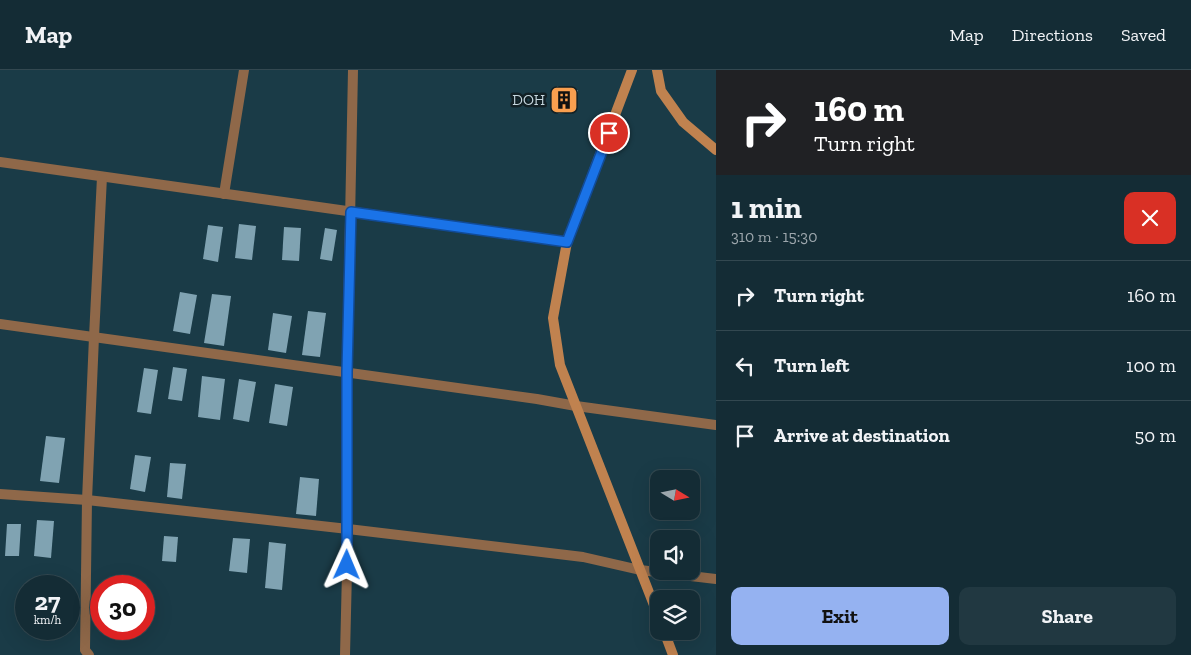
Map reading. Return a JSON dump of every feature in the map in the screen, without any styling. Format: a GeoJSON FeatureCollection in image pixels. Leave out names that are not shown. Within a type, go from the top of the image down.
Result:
{"type":"FeatureCollection","features":[{"type":"Feature","properties":{"kind":"street"},"geometry":{"type":"LineString","coordinates":[[224,194],[244,70]]}},
{"type":"Feature","properties":{"kind":"street"},"geometry":{"type":"LineString","coordinates":[[345,655],[348,529],[347,372],[353,70]]}},
{"type":"Feature","properties":{"kind":"street"},"geometry":{"type":"LineString","coordinates":[[632,70],[567,242],[553,318],[560,365],[650,595]]}},
{"type":"Feature","properties":{"kind":"street"},"geometry":{"type":"LineString","coordinates":[[657,70],[661,90],[683,122],[716,150]]}},
{"type":"Feature","properties":{"kind":"street"},"geometry":{"type":"LineString","coordinates":[[0,162],[567,242]]}},
{"type":"Feature","properties":{"kind":"street"},"geometry":{"type":"LineString","coordinates":[[89,655],[85,650],[87,500],[102,177]]}},
{"type":"Feature","properties":{"kind":"street"},"geometry":{"type":"LineString","coordinates":[[0,324],[576,406],[716,424]]}},
{"type":"Feature","properties":{"kind":"street"},"geometry":{"type":"LineString","coordinates":[[0,494],[87,500],[348,529],[583,557],[640,570],[716,579]]}},
{"type":"Feature","properties":{"kind":"street"},"geometry":{"type":"LineString","coordinates":[[667,640],[673,655]]}},
{"type":"Feature","properties":{"kind":"building","name":"DOH"},"geometry":{"type":"Polygon","coordinates":[[[557,86],[565,90],[578,90],[571,112],[559,114],[552,110],[557,86]]]}},
{"type":"Feature","properties":{"kind":"building"},"geometry":{"type":"Polygon","coordinates":[[[239,224],[256,226],[252,260],[235,258],[239,224]]]}},
{"type":"Feature","properties":{"kind":"building"},"geometry":{"type":"Polygon","coordinates":[[[208,225],[223,227],[218,262],[203,259],[208,225]]]}},
{"type":"Feature","properties":{"kind":"building"},"geometry":{"type":"Polygon","coordinates":[[[284,227],[301,228],[299,261],[282,260],[284,227]]]}},
{"type":"Feature","properties":{"kind":"building"},"geometry":{"type":"Polygon","coordinates":[[[325,228],[337,230],[332,261],[320,259],[325,228]]]}},
{"type":"Feature","properties":{"kind":"building"},"geometry":{"type":"Polygon","coordinates":[[[180,292],[197,295],[190,334],[173,331],[180,292]]]}},
{"type":"Feature","properties":{"kind":"building"},"geometry":{"type":"Polygon","coordinates":[[[212,294],[231,296],[224,346],[204,343],[212,294]]]}},
{"type":"Feature","properties":{"kind":"building"},"geometry":{"type":"Polygon","coordinates":[[[308,311],[326,313],[320,357],[302,355],[308,311]]]}},
{"type":"Feature","properties":{"kind":"building"},"geometry":{"type":"Polygon","coordinates":[[[273,313],[292,316],[286,353],[268,350],[273,313]]]}},
{"type":"Feature","properties":{"kind":"building"},"geometry":{"type":"Polygon","coordinates":[[[173,367],[187,369],[182,401],[168,399],[173,367]]]}},
{"type":"Feature","properties":{"kind":"building"},"geometry":{"type":"Polygon","coordinates":[[[144,368],[158,370],[151,414],[137,412],[144,368]]]}},
{"type":"Feature","properties":{"kind":"building"},"geometry":{"type":"Polygon","coordinates":[[[202,376],[225,379],[220,420],[198,417],[202,376]]]}},
{"type":"Feature","properties":{"kind":"building"},"geometry":{"type":"Polygon","coordinates":[[[239,379],[256,382],[249,422],[233,419],[239,379]]]}},
{"type":"Feature","properties":{"kind":"building"},"geometry":{"type":"Polygon","coordinates":[[[275,384],[293,387],[287,426],[269,423],[275,384]]]}},
{"type":"Feature","properties":{"kind":"building"},"geometry":{"type":"Polygon","coordinates":[[[46,436],[65,438],[59,483],[40,481],[46,436]]]}},
{"type":"Feature","properties":{"kind":"building"},"geometry":{"type":"Polygon","coordinates":[[[135,455],[151,457],[145,492],[130,489],[135,455]]]}},
{"type":"Feature","properties":{"kind":"building"},"geometry":{"type":"Polygon","coordinates":[[[170,463],[186,464],[182,499],[167,497],[170,463]]]}},
{"type":"Feature","properties":{"kind":"building"},"geometry":{"type":"Polygon","coordinates":[[[300,477],[319,479],[316,516],[296,514],[300,477]]]}},
{"type":"Feature","properties":{"kind":"building"},"geometry":{"type":"Polygon","coordinates":[[[37,520],[54,521],[51,558],[34,556],[37,520]]]}},
{"type":"Feature","properties":{"kind":"building"},"geometry":{"type":"Polygon","coordinates":[[[7,524],[21,524],[19,556],[5,556],[7,524]]]}},
{"type":"Feature","properties":{"kind":"building"},"geometry":{"type":"Polygon","coordinates":[[[164,536],[178,537],[176,562],[162,561],[164,536]]]}},
{"type":"Feature","properties":{"kind":"building"},"geometry":{"type":"Polygon","coordinates":[[[233,538],[250,539],[247,573],[229,571],[233,538]]]}},
{"type":"Feature","properties":{"kind":"building"},"geometry":{"type":"Polygon","coordinates":[[[269,542],[286,544],[282,590],[265,588],[269,542]]]}},
{"type":"Feature","properties":{"kind":"place","name":"DOH"},"geometry":{"type":"Point","coordinates":[564,100]}},
{"type":"Feature","properties":{"kind":"route"},"geometry":{"type":"LineString","coordinates":[[347,565],[347,372],[351,212],[567,242],[609,133]]}}]}
